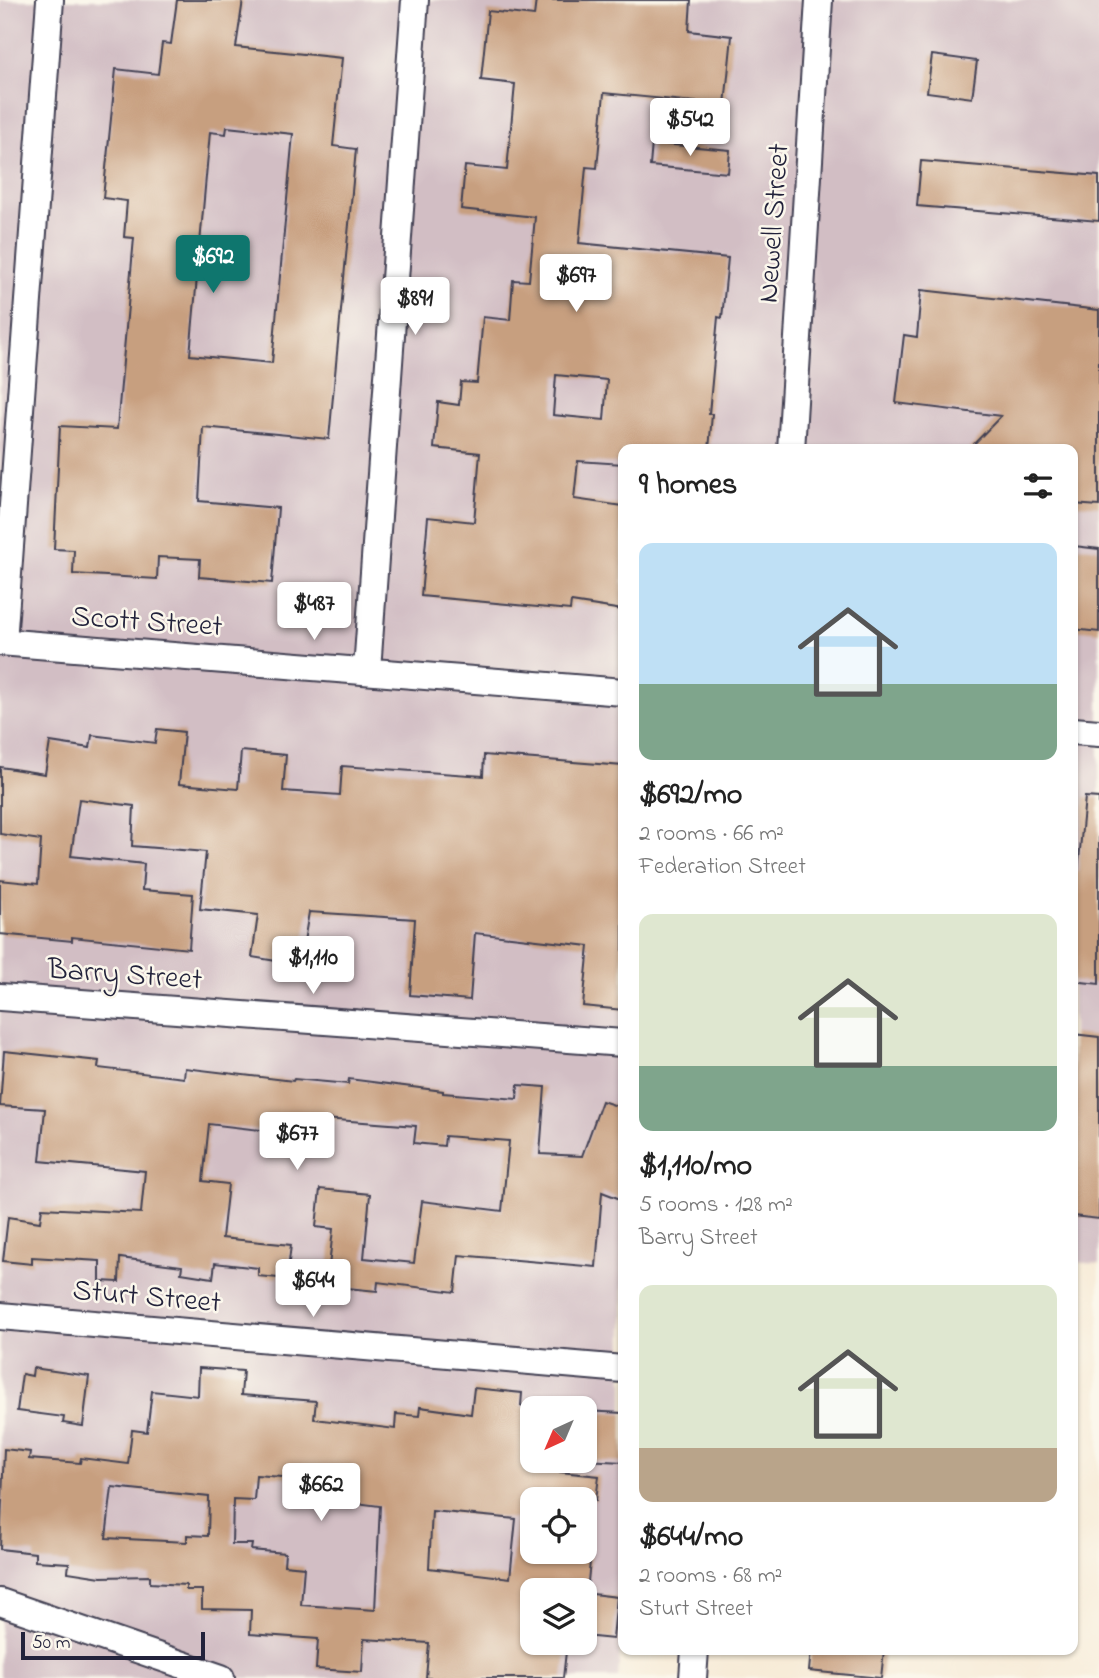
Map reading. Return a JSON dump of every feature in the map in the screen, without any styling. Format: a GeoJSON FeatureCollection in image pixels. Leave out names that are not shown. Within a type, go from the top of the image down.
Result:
{"type":"FeatureCollection","features":[{"type":"Feature","properties":{"kind":"street"},"geometry":{"type":"LineString","coordinates":[[2,642],[50,0]]}},
{"type":"Feature","properties":{"kind":"street"},"geometry":{"type":"LineString","coordinates":[[367,670],[415,0]]}},
{"type":"Feature","properties":{"kind":"street","name":"Newell Street"},"geometry":{"type":"LineString","coordinates":[[791,444],[819,0]]}},
{"type":"Feature","properties":{"kind":"street","name":"Scott Street"},"geometry":{"type":"LineString","coordinates":[[2,642],[618,692]]}},
{"type":"Feature","properties":{"kind":"street"},"geometry":{"type":"LineString","coordinates":[[1078,731],[1099,733]]}},
{"type":"Feature","properties":{"kind":"street","name":"Barry Street"},"geometry":{"type":"LineString","coordinates":[[0,997],[618,1043]]}},
{"type":"Feature","properties":{"kind":"street","name":"Sturt Street"},"geometry":{"type":"LineString","coordinates":[[0,1316],[618,1368]]}},
{"type":"Feature","properties":{"kind":"street"},"geometry":{"type":"LineString","coordinates":[[0,1602],[221,1678]]}},
{"type":"Feature","properties":{"kind":"street"},"geometry":{"type":"LineString","coordinates":[[692,1678],[694,1655]]}},
{"type":"Feature","properties":{"kind":"shaded area"},"geometry":{"type":"Polygon","coordinates":[[[0,0],[1099,0],[1099,1264],[1078,1262],[1078,444],[618,444],[618,1678],[0,1678],[0,0]]]}},
{"type":"Feature","properties":{"kind":"building"},"geometry":{"type":"Polygon","coordinates":[[[177,0],[243,0],[236,47],[342,58],[333,146],[356,149],[329,439],[203,427],[199,501],[278,508],[272,583],[199,577],[200,559],[158,557],[157,579],[73,574],[74,550],[54,549],[60,426],[117,429],[134,238],[124,237],[127,201],[103,198],[116,69],[158,74],[162,43],[171,44],[177,0]],[[227,127],[226,134],[210,132],[190,355],[272,363],[293,134],[227,127]]]}},
{"type":"Feature","properties":{"kind":"building"},"geometry":{"type":"Polygon","coordinates":[[[536,0],[691,0],[689,31],[732,36],[725,105],[604,93],[597,168],[586,167],[579,243],[728,258],[722,318],[718,317],[709,414],[712,414],[710,444],[618,444],[618,464],[578,461],[574,499],[618,505],[618,609],[571,602],[570,610],[421,596],[428,517],[474,522],[480,453],[434,448],[438,402],[459,405],[461,382],[477,383],[483,317],[510,320],[513,280],[529,281],[535,217],[461,209],[465,166],[507,170],[515,84],[481,80],[488,11],[534,16],[536,0]],[[556,375],[553,415],[604,420],[607,380],[556,375]]]}},
{"type":"Feature","properties":{"kind":"building"},"geometry":{"type":"Polygon","coordinates":[[[932,55],[977,61],[972,98],[927,92],[932,55]]]}},
{"type":"Feature","properties":{"kind":"building"},"geometry":{"type":"Polygon","coordinates":[[[652,143],[730,150],[728,173],[650,166],[652,143]]]}},
{"type":"Feature","properties":{"kind":"building"},"geometry":{"type":"Polygon","coordinates":[[[921,161],[1099,176],[1099,221],[917,206],[921,161]]]}},
{"type":"Feature","properties":{"kind":"building"},"geometry":{"type":"Polygon","coordinates":[[[921,290],[1099,310],[1099,506],[1078,504],[1078,444],[974,444],[1001,416],[896,403],[904,335],[917,337],[921,290]]]}},
{"type":"Feature","properties":{"kind":"building"},"geometry":{"type":"Polygon","coordinates":[[[1078,546],[1099,549],[1099,632],[1078,630],[1078,546]]]}},
{"type":"Feature","properties":{"kind":"building"},"geometry":{"type":"Polygon","coordinates":[[[157,729],[184,732],[179,784],[238,789],[241,751],[286,755],[283,791],[340,795],[342,766],[483,776],[484,755],[618,766],[618,1010],[583,1006],[589,946],[475,933],[470,1000],[410,995],[415,919],[309,912],[300,965],[252,957],[258,915],[200,909],[206,852],[132,846],[134,806],[79,799],[71,856],[144,864],[142,890],[193,894],[189,949],[72,937],[72,941],[0,934],[0,880],[38,884],[41,840],[0,834],[0,767],[45,774],[50,742],[90,748],[92,735],[155,743],[157,729]]]}},
{"type":"Feature","properties":{"kind":"building"},"geometry":{"type":"Polygon","coordinates":[[[1085,797],[1099,798],[1099,984],[1078,982],[1078,871],[1085,797]]]}},
{"type":"Feature","properties":{"kind":"building"},"geometry":{"type":"Polygon","coordinates":[[[1078,1035],[1099,1037],[1099,1219],[1078,1217],[1078,1035]]]}},
{"type":"Feature","properties":{"kind":"building"},"geometry":{"type":"Polygon","coordinates":[[[4,1051],[99,1061],[98,1068],[184,1078],[185,1068],[293,1081],[348,1084],[349,1079],[443,1093],[517,1099],[518,1085],[545,1087],[540,1154],[582,1156],[602,1101],[618,1106],[618,1198],[602,1192],[596,1267],[459,1255],[455,1292],[378,1282],[377,1291],[327,1286],[333,1229],[316,1227],[320,1189],[370,1194],[364,1258],[414,1263],[422,1201],[502,1211],[509,1141],[445,1136],[444,1146],[414,1143],[416,1126],[271,1115],[269,1131],[209,1124],[203,1181],[228,1184],[222,1238],[291,1245],[288,1270],[279,1269],[278,1278],[258,1276],[258,1268],[215,1263],[213,1278],[181,1273],[182,1266],[120,1258],[119,1282],[100,1281],[100,1261],[32,1257],[32,1264],[3,1261],[8,1217],[40,1222],[42,1208],[141,1213],[145,1171],[40,1161],[45,1109],[0,1106],[4,1051]]]}},
{"type":"Feature","properties":{"kind":"building"},"geometry":{"type":"Polygon","coordinates":[[[33,1368],[89,1376],[83,1426],[63,1423],[64,1417],[17,1411],[22,1374],[32,1376],[33,1368]]]}},
{"type":"Feature","properties":{"kind":"building"},"geometry":{"type":"Polygon","coordinates":[[[199,1368],[243,1371],[241,1395],[316,1401],[314,1419],[395,1429],[396,1414],[419,1416],[420,1407],[471,1414],[474,1388],[522,1393],[520,1474],[599,1476],[597,1492],[597,1487],[520,1487],[520,1564],[590,1564],[588,1578],[520,1578],[520,1655],[566,1655],[563,1678],[426,1678],[429,1643],[364,1639],[362,1672],[316,1669],[318,1639],[250,1634],[251,1610],[202,1609],[202,1590],[186,1590],[186,1585],[150,1583],[150,1576],[101,1577],[68,1572],[69,1563],[35,1561],[35,1553],[0,1549],[4,1449],[30,1452],[29,1459],[80,1463],[81,1458],[128,1464],[132,1430],[147,1432],[152,1391],[198,1396],[199,1368]],[[256,1475],[254,1500],[233,1499],[232,1544],[252,1544],[251,1550],[285,1553],[284,1565],[304,1567],[301,1605],[375,1610],[380,1506],[318,1498],[321,1480],[256,1475]],[[112,1487],[106,1538],[187,1542],[187,1535],[208,1536],[209,1497],[112,1487]],[[432,1511],[429,1568],[510,1578],[516,1519],[432,1511]]]}},
{"type":"Feature","properties":{"kind":"building"},"geometry":{"type":"Polygon","coordinates":[[[597,1412],[618,1413],[618,1462],[597,1461],[597,1412]]]}},
{"type":"Feature","properties":{"kind":"building"},"geometry":{"type":"Polygon","coordinates":[[[597,1595],[617,1597],[613,1639],[597,1637],[597,1595]]]}},
{"type":"Feature","properties":{"kind":"building"},"geometry":{"type":"Polygon","coordinates":[[[811,1655],[883,1655],[881,1678],[809,1671],[811,1655]]]}}]}
